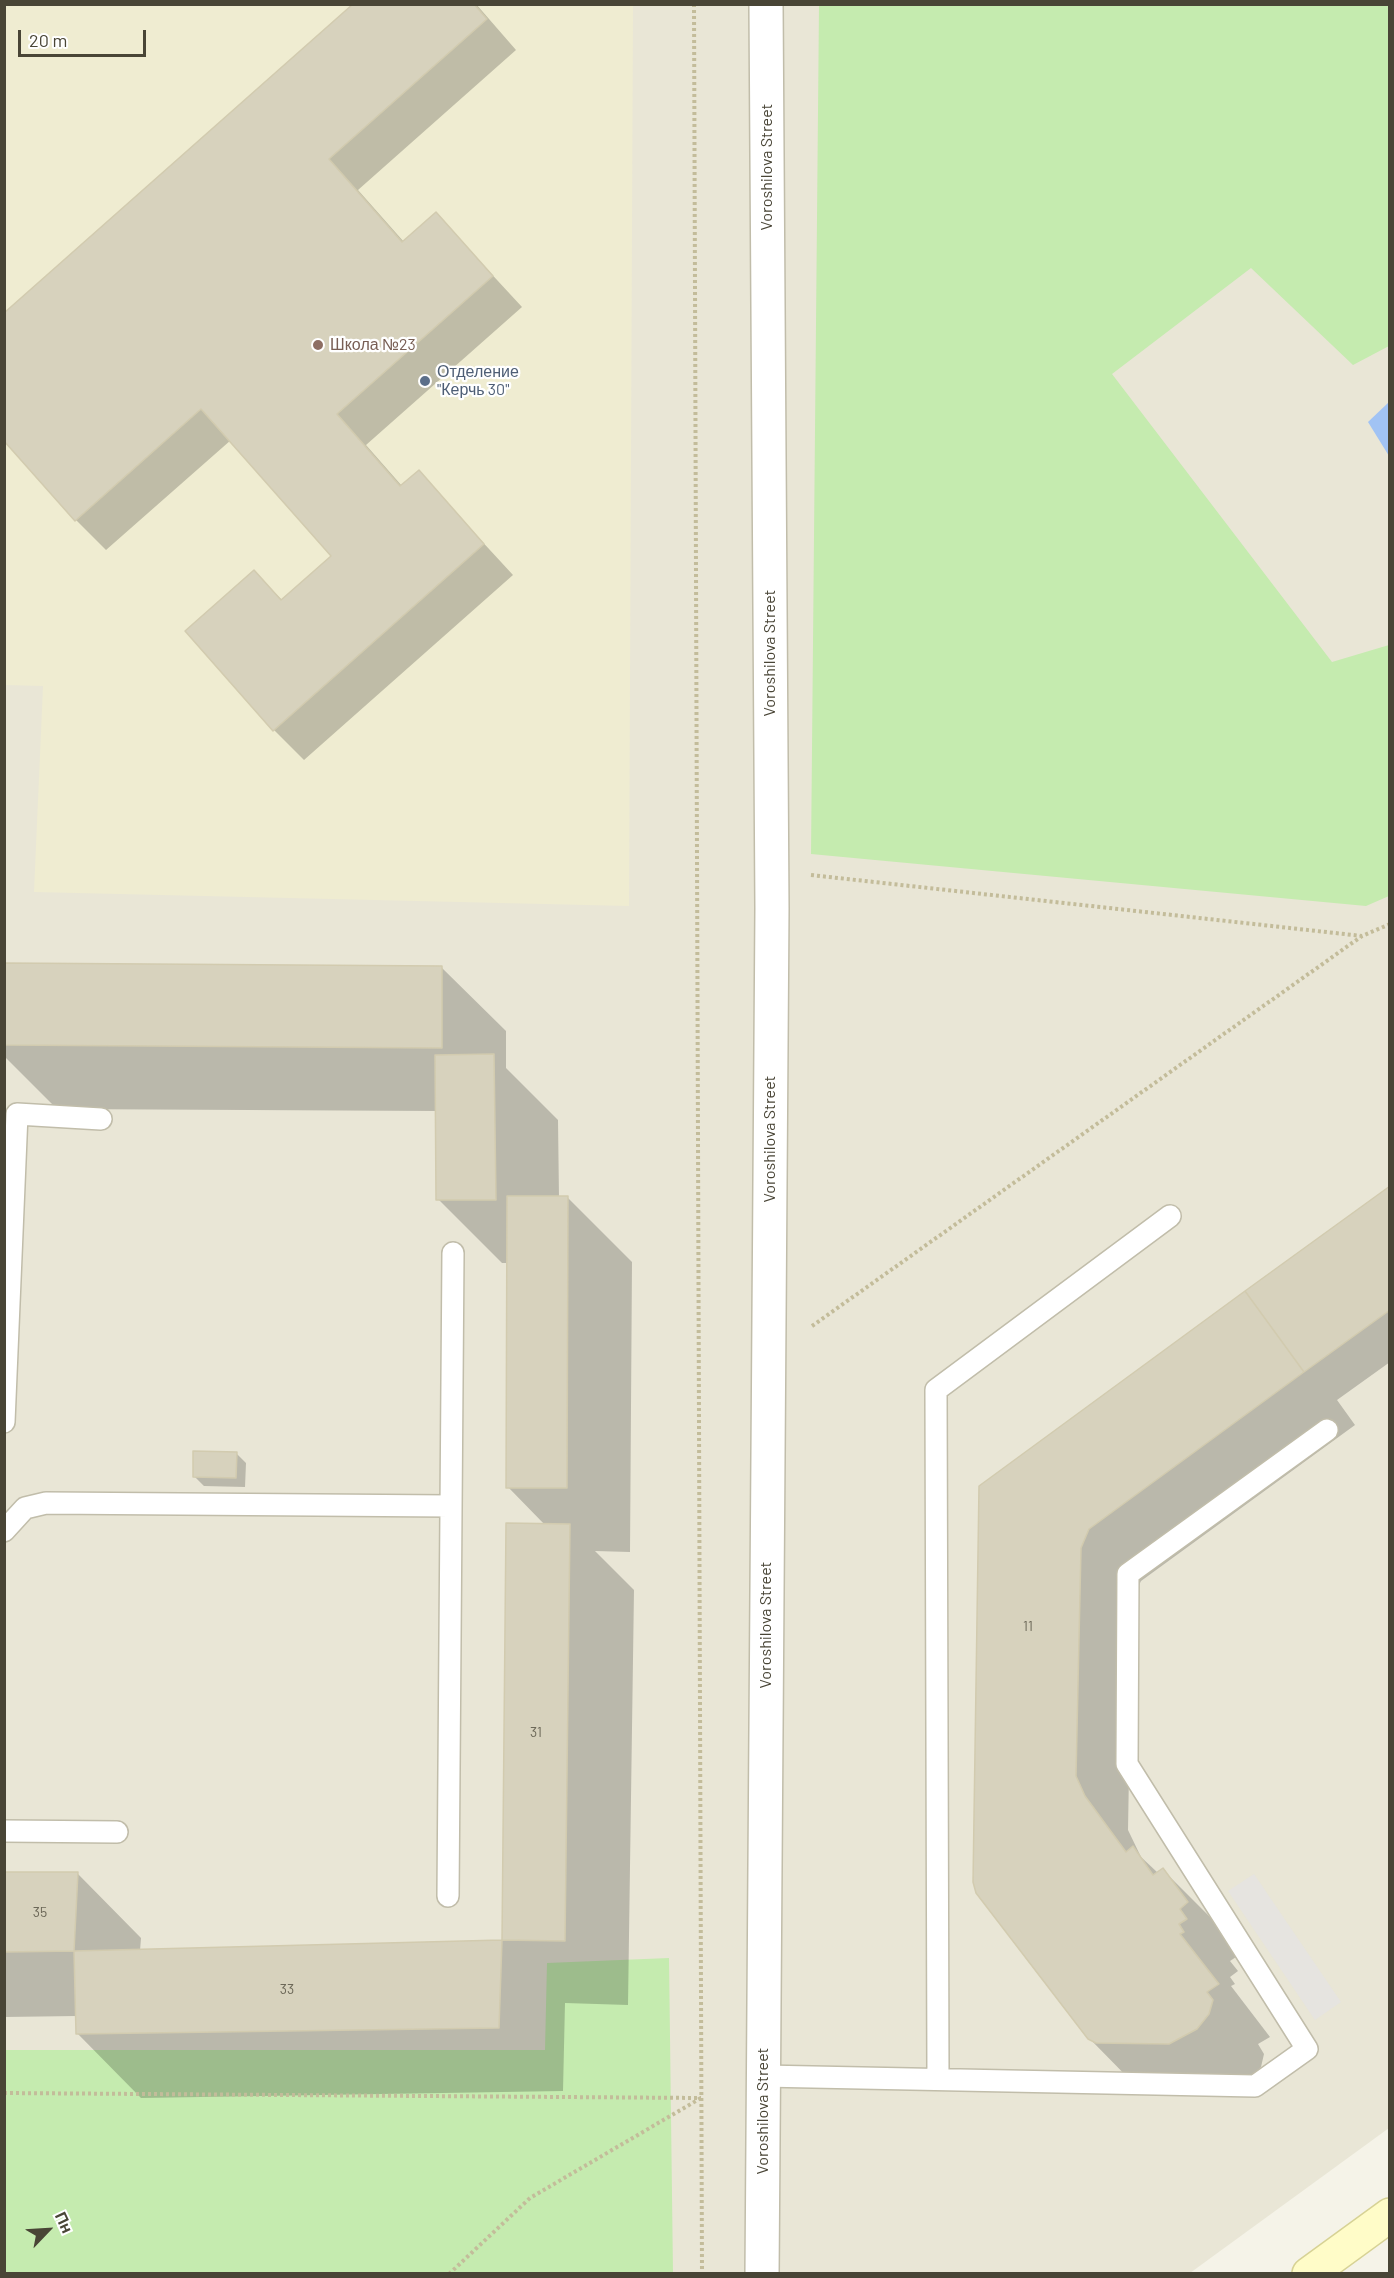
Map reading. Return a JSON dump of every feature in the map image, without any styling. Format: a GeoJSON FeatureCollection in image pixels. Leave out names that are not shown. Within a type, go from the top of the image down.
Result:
{"type":"FeatureCollection","features":[{"type":"Feature","properties":{"kind":"main road"},"geometry":{"type":"LineString","coordinates":[[1309,2274],[1389,2214]]}},
{"type":"Feature","properties":{"kind":"street","name":"Voroshilova Street"},"geometry":{"type":"LineString","coordinates":[[762,2274],[771,870],[766,4]]}},
{"type":"Feature","properties":{"kind":"lane"},"geometry":{"type":"LineString","coordinates":[[4,1422],[17,1114],[101,1119]]}},
{"type":"Feature","properties":{"kind":"lane"},"geometry":{"type":"LineString","coordinates":[[938,2079],[936,1390],[1170,1216]]}},
{"type":"Feature","properties":{"kind":"lane"},"geometry":{"type":"LineString","coordinates":[[447,1896],[453,1253]]}},
{"type":"Feature","properties":{"kind":"lane"},"geometry":{"type":"LineString","coordinates":[[763,2076],[1255,2086],[1307,2049],[1127,1764],[1128,1574],[1327,1430]]}},
{"type":"Feature","properties":{"kind":"lane"},"geometry":{"type":"LineString","coordinates":[[4,1531],[25,1508],[46,1503],[450,1506]]}},
{"type":"Feature","properties":{"kind":"lane"},"geometry":{"type":"LineString","coordinates":[[4,1831],[117,1832]]}},
{"type":"Feature","properties":{"kind":"path"},"geometry":{"type":"LineString","coordinates":[[694,4],[702,2274]]}},
{"type":"Feature","properties":{"kind":"path"},"geometry":{"type":"LineString","coordinates":[[771,870],[1362,936]]}},
{"type":"Feature","properties":{"kind":"path"},"geometry":{"type":"LineString","coordinates":[[812,1326],[1362,936],[1389,924]]}},
{"type":"Feature","properties":{"kind":"path"},"geometry":{"type":"LineString","coordinates":[[4,2093],[701,2098]]}},
{"type":"Feature","properties":{"kind":"path"},"geometry":{"type":"LineString","coordinates":[[449,2274],[530,2198],[701,2098]]}},
{"type":"Feature","properties":{"kind":"shaded area"},"geometry":{"type":"Polygon","coordinates":[[[5,5],[1389,5],[1389,2128],[1190,2273],[5,2274],[5,5]]]}},
{"type":"Feature","properties":{"kind":"shaded area","name":"Школа №23"},"geometry":{"type":"Polygon","coordinates":[[[5,5],[633,5],[629,906],[34,892],[43,686],[5,685],[5,5]]]}},
{"type":"Feature","properties":{"kind":"shaded area"},"geometry":{"type":"Polygon","coordinates":[[[1254,1874],[1341,2002],[1315,2020],[1228,1891],[1254,1874]]]}},
{"type":"Feature","properties":{"kind":"green space"},"geometry":{"type":"Polygon","coordinates":[[[819,5],[1389,5],[1389,346],[1353,365],[1251,268],[1112,374],[1332,662],[1389,645],[1389,896],[1366,906],[811,854],[819,5]]]}},
{"type":"Feature","properties":{"kind":"green space"},"geometry":{"type":"Polygon","coordinates":[[[669,1958],[673,2273],[5,2273],[5,2050],[545,2050],[547,1963],[669,1958]]]}},
{"type":"Feature","properties":{"kind":"water"},"geometry":{"type":"Polygon","coordinates":[[[1389,402],[1389,456],[1368,422],[1389,402]]]}},
{"type":"Feature","properties":{"kind":"building"},"geometry":{"type":"Polygon","coordinates":[[[353,4],[474,4],[487,19],[329,159],[402,242],[436,212],[493,276],[337,414],[400,486],[419,470],[484,544],[273,731],[185,631],[254,570],[281,600],[331,556],[201,409],[75,521],[4,441],[4,313],[353,4]]]}},
{"type":"Feature","properties":{"kind":"building"},"geometry":{"type":"Polygon","coordinates":[[[4,963],[442,966],[442,1048],[4,1045],[4,963]]]}},
{"type":"Feature","properties":{"kind":"building"},"geometry":{"type":"Polygon","coordinates":[[[494,1054],[496,1200],[436,1200],[435,1055],[494,1054]]]}},
{"type":"Feature","properties":{"kind":"building"},"geometry":{"type":"Polygon","coordinates":[[[1390,1186],[1390,1310],[1304,1372],[1245,1291],[1390,1186]]]}},
{"type":"Feature","properties":{"kind":"building"},"geometry":{"type":"Polygon","coordinates":[[[507,1196],[568,1196],[567,1488],[506,1488],[507,1196]]]}},
{"type":"Feature","properties":{"kind":"building"},"geometry":{"type":"Polygon","coordinates":[[[1245,1291],[1304,1372],[1089,1529],[1081,1548],[1076,1776],[1085,1796],[1126,1852],[1133,1846],[1153,1875],[1163,1868],[1188,1902],[1180,1909],[1187,1919],[1179,1924],[1184,1932],[1180,1934],[1219,1984],[1207,1992],[1213,2000],[1209,2014],[1197,2029],[1169,2044],[1096,2043],[1088,2039],[976,1893],[973,1882],[979,1486],[1245,1291]]]}},
{"type":"Feature","properties":{"kind":"building"},"geometry":{"type":"Polygon","coordinates":[[[193,1451],[237,1452],[236,1478],[193,1477],[193,1451]]]}},
{"type":"Feature","properties":{"kind":"building"},"geometry":{"type":"Polygon","coordinates":[[[506,1523],[570,1524],[565,1941],[502,1940],[506,1523]]]}},
{"type":"Feature","properties":{"kind":"building"},"geometry":{"type":"Polygon","coordinates":[[[4,1872],[78,1872],[74,1951],[4,1952],[4,1872]]]}},
{"type":"Feature","properties":{"kind":"building"},"geometry":{"type":"Polygon","coordinates":[[[502,1940],[499,2028],[76,2034],[74,1951],[502,1940]]]}},
{"type":"Feature","properties":{"kind":"place","name":"Школа №23"},"geometry":{"type":"Point","coordinates":[318,345]}},
{"type":"Feature","properties":{"kind":"place","name":"Отделение \"Керчь 30\""},"geometry":{"type":"Point","coordinates":[425,381]}}]}
